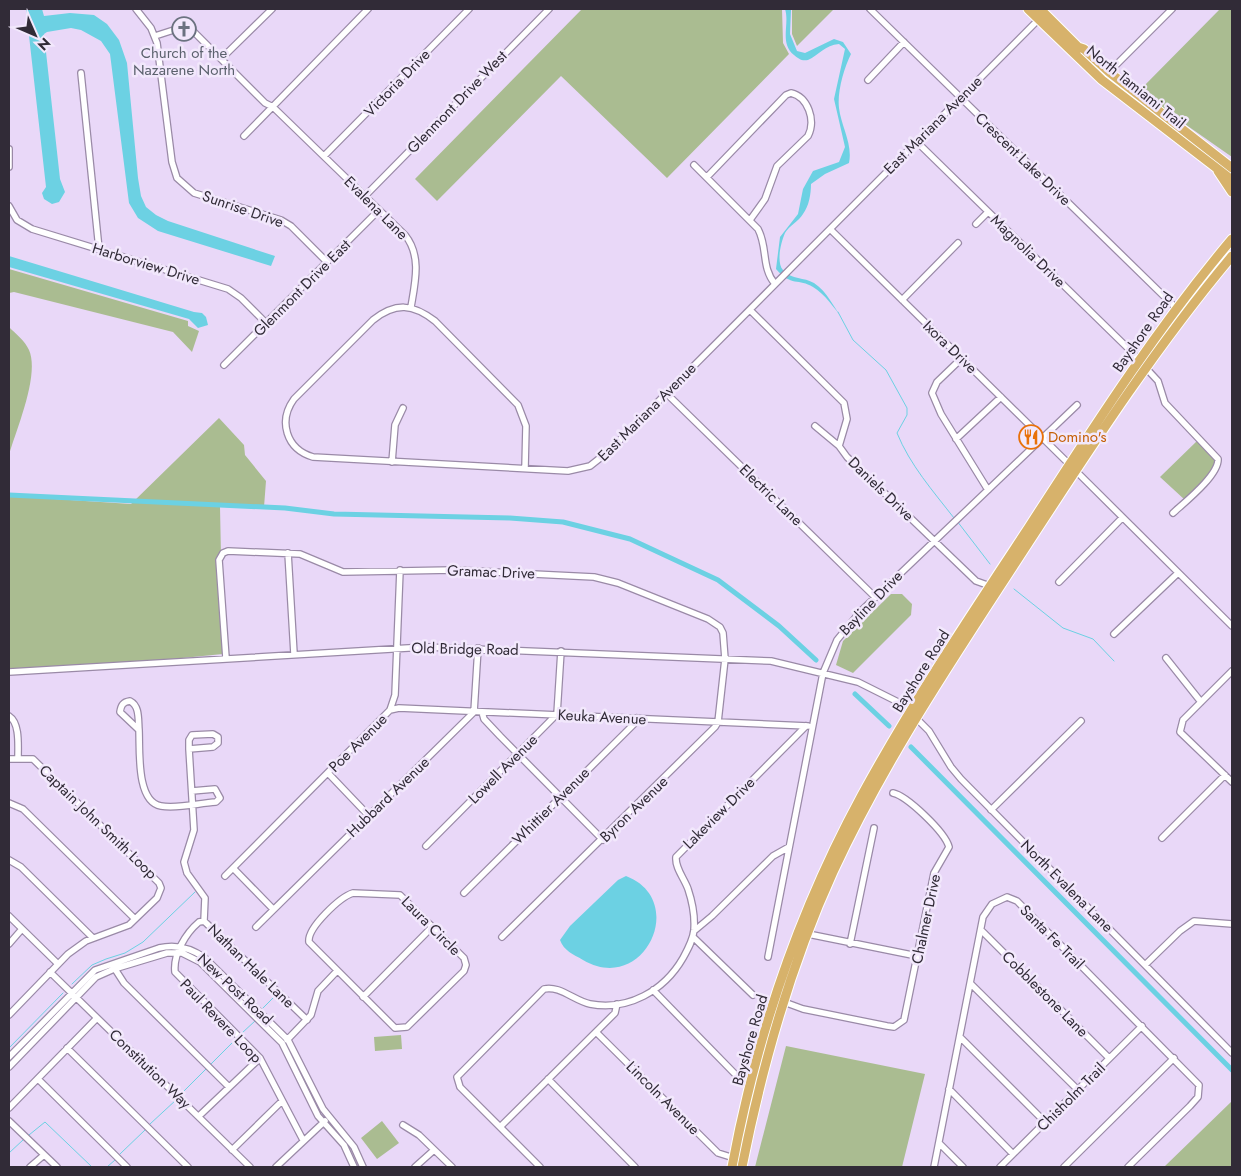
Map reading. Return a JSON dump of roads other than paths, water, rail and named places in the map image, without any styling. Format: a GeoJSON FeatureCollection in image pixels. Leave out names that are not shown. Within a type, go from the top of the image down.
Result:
{"type":"FeatureCollection","features":[{"type":"Feature","properties":{"kind":"main road","name":"North Tamiami Trail"},"geometry":{"type":"LineString","coordinates":[[1028,9],[1043,12],[1066,35],[1109,72],[1232,168]]}},
{"type":"Feature","properties":{"kind":"main road"},"geometry":{"type":"LineString","coordinates":[[1033,9],[1043,12]]}},
{"type":"Feature","properties":{"kind":"main road","name":"North Tamiami Trail"},"geometry":{"type":"LineString","coordinates":[[1043,12],[1102,80],[1232,180]]}},
{"type":"Feature","properties":{"kind":"main road"},"geometry":{"type":"LineString","coordinates":[[1217,169],[1232,192]]}},
{"type":"Feature","properties":{"kind":"main road"},"geometry":{"type":"LineString","coordinates":[[1221,252],[1232,235]]}},
{"type":"Feature","properties":{"kind":"main road","name":"Bayshore Road"},"geometry":{"type":"LineString","coordinates":[[742,1167],[766,1060],[808,934],[833,873],[913,716],[990,586],[1142,363],[1176,308],[1232,239]]}},
{"type":"Feature","properties":{"kind":"main road","name":"Bayshore Road"},"geometry":{"type":"LineString","coordinates":[[733,1163],[751,1084],[778,991],[799,932],[832,856],[861,797],[1018,559],[1072,467],[1111,406],[1112,400],[1232,256]]}},
{"type":"Feature","properties":{"kind":"main road"},"geometry":{"type":"LineString","coordinates":[[778,991],[784,1002]]}},
{"type":"Feature","properties":{"kind":"main road"},"geometry":{"type":"LineString","coordinates":[[751,1084],[756,1099]]}},
{"type":"Feature","properties":{"kind":"street","name":"Sunrise Drive"},"geometry":{"type":"LineString","coordinates":[[136,9],[155,36],[161,59],[172,162],[182,184],[194,193],[281,220],[291,226],[327,262]]}},
{"type":"Feature","properties":{"kind":"street"},"geometry":{"type":"LineString","coordinates":[[221,59],[272,9]]}},
{"type":"Feature","properties":{"kind":"street"},"geometry":{"type":"LineString","coordinates":[[244,136],[368,9]]}},
{"type":"Feature","properties":{"kind":"street","name":"Victoria Drive"},"geometry":{"type":"LineString","coordinates":[[324,156],[469,9]]}},
{"type":"Feature","properties":{"kind":"street","name":"Glenmont Drive West"},"geometry":{"type":"LineString","coordinates":[[365,196],[549,9]]}},
{"type":"Feature","properties":{"kind":"street","name":"Crescent Lake Drive"},"geometry":{"type":"LineString","coordinates":[[870,9],[1176,308]]}},
{"type":"Feature","properties":{"kind":"street"},"geometry":{"type":"LineString","coordinates":[[1109,72],[1172,9]]}},
{"type":"Feature","properties":{"kind":"street","name":"East Mariana Avenue"},"geometry":{"type":"LineString","coordinates":[[411,307],[388,311],[373,320],[294,399],[288,409],[285,420],[290,442],[307,456],[330,460],[568,471],[590,466],[610,451],[961,98],[1043,12]]}},
{"type":"Feature","properties":{"kind":"street","name":"Evalena Lane"},"geometry":{"type":"LineString","coordinates":[[155,36],[178,28],[189,28],[265,103],[273,107],[406,235],[414,250],[416,270],[411,307]]}},
{"type":"Feature","properties":{"kind":"street"},"geometry":{"type":"LineString","coordinates":[[868,80],[904,42]]}},
{"type":"Feature","properties":{"kind":"street"},"geometry":{"type":"LineString","coordinates":[[81,73],[99,249]]}},
{"type":"Feature","properties":{"kind":"street"},"geometry":{"type":"LineString","coordinates":[[707,177],[786,96],[791,93],[802,100],[811,117],[811,130],[777,166],[765,199],[750,220]]}},
{"type":"Feature","properties":{"kind":"street","name":"Magnolia Drive"},"geometry":{"type":"LineString","coordinates":[[917,142],[1142,363],[1158,381],[1165,403],[1218,459],[1218,465],[1212,475],[1173,513]]}},
{"type":"Feature","properties":{"kind":"street"},"geometry":{"type":"LineString","coordinates":[[9,149],[9,167]]}},
{"type":"Feature","properties":{"kind":"street"},"geometry":{"type":"LineString","coordinates":[[694,165],[750,220],[761,234],[765,265],[770,277],[776,284]]}},
{"type":"Feature","properties":{"kind":"street","name":"Harborview Drive"},"geometry":{"type":"LineString","coordinates":[[9,206],[17,220],[32,229],[228,289],[241,298],[266,324]]}},
{"type":"Feature","properties":{"kind":"street","name":"Glenmont Drive East"},"geometry":{"type":"LineString","coordinates":[[224,365],[379,210]]}},
{"type":"Feature","properties":{"kind":"street"},"geometry":{"type":"LineString","coordinates":[[976,224],[988,212]]}},
{"type":"Feature","properties":{"kind":"street","name":"Ixora Drive"},"geometry":{"type":"LineString","coordinates":[[830,229],[1232,626]]}},
{"type":"Feature","properties":{"kind":"street"},"geometry":{"type":"LineString","coordinates":[[902,300],[958,243]]}},
{"type":"Feature","properties":{"kind":"street"},"geometry":{"type":"LineString","coordinates":[[411,307],[435,321],[518,404],[526,426],[525,468]]}},
{"type":"Feature","properties":{"kind":"street","name":"Daniels Drive"},"geometry":{"type":"LineString","coordinates":[[750,310],[844,402],[847,419],[839,446],[847,457],[976,581],[990,586]]}},
{"type":"Feature","properties":{"kind":"street"},"geometry":{"type":"LineString","coordinates":[[962,358],[936,382],[932,393],[956,439],[988,490]]}},
{"type":"Feature","properties":{"kind":"street","name":"Electric Lane"},"geometry":{"type":"LineString","coordinates":[[666,393],[875,597]]}},
{"type":"Feature","properties":{"kind":"street"},"geometry":{"type":"LineString","coordinates":[[956,439],[1001,398]]}},
{"type":"Feature","properties":{"kind":"street","name":"Bayline Drive"},"geometry":{"type":"LineString","coordinates":[[768,957],[809,726],[829,654],[841,634],[875,597],[1077,405]]}},
{"type":"Feature","properties":{"kind":"street"},"geometry":{"type":"LineString","coordinates":[[392,462],[395,425],[402,408]]}},
{"type":"Feature","properties":{"kind":"street"},"geometry":{"type":"LineString","coordinates":[[815,426],[839,446]]}},
{"type":"Feature","properties":{"kind":"street"},"geometry":{"type":"LineString","coordinates":[[1059,582],[1122,518]]}},
{"type":"Feature","properties":{"kind":"street","name":"Gramac Drive"},"geometry":{"type":"LineString","coordinates":[[226,658],[220,560],[223,553],[243,551],[305,555],[343,572],[462,570],[605,579],[713,622],[723,633],[725,659]]}},
{"type":"Feature","properties":{"kind":"street"},"geometry":{"type":"LineString","coordinates":[[288,553],[294,654]]}},
{"type":"Feature","properties":{"kind":"street","name":"Poe Avenue"},"geometry":{"type":"LineString","coordinates":[[225,876],[390,710],[395,694],[400,570]]}},
{"type":"Feature","properties":{"kind":"street"},"geometry":{"type":"LineString","coordinates":[[1114,634],[1178,573]]}},
{"type":"Feature","properties":{"kind":"street","name":"Old Bridge Road"},"geometry":{"type":"LineString","coordinates":[[9,672],[396,648],[561,651],[778,662],[874,688],[902,704],[913,716]]}},
{"type":"Feature","properties":{"kind":"street"},"geometry":{"type":"LineString","coordinates":[[474,712],[478,648]]}},
{"type":"Feature","properties":{"kind":"street"},"geometry":{"type":"LineString","coordinates":[[557,714],[561,651]]}},
{"type":"Feature","properties":{"kind":"street"},"geometry":{"type":"LineString","coordinates":[[1166,658],[1201,702]]}},
{"type":"Feature","properties":{"kind":"street"},"geometry":{"type":"LineString","coordinates":[[718,722],[725,659]]}},
{"type":"Feature","properties":{"kind":"street"},"geometry":{"type":"LineString","coordinates":[[1232,671],[1182,720],[1180,732],[1232,782]]}},
{"type":"Feature","properties":{"kind":"street"},"geometry":{"type":"LineString","coordinates":[[139,730],[120,712],[120,706],[124,702],[130,701],[135,703],[139,730],[143,789],[148,799],[164,807],[216,802],[220,798],[215,789],[192,791]]}},
{"type":"Feature","properties":{"kind":"street","name":"Keuka Avenue"},"geometry":{"type":"LineString","coordinates":[[390,710],[399,708],[557,714],[809,726]]}},
{"type":"Feature","properties":{"kind":"street","name":"Hubbard Avenue"},"geometry":{"type":"LineString","coordinates":[[256,927],[474,712]]}},
{"type":"Feature","properties":{"kind":"street"},"geometry":{"type":"LineString","coordinates":[[482,712],[484,719],[603,840]]}},
{"type":"Feature","properties":{"kind":"street","name":"Lowell Avenue"},"geometry":{"type":"LineString","coordinates":[[426,846],[557,714]]}},
{"type":"Feature","properties":{"kind":"street"},"geometry":{"type":"LineString","coordinates":[[9,716],[16,725],[18,758]]}},
{"type":"Feature","properties":{"kind":"street","name":"North Evalena Lane"},"geometry":{"type":"LineString","coordinates":[[913,716],[932,735],[950,768],[1232,1053]]}},
{"type":"Feature","properties":{"kind":"street","name":"Whittier Avenue"},"geometry":{"type":"LineString","coordinates":[[464,893],[634,724],[637,718]]}},
{"type":"Feature","properties":{"kind":"street"},"geometry":{"type":"LineString","coordinates":[[991,810],[1081,721]]}},
{"type":"Feature","properties":{"kind":"street","name":"Byron Avenue"},"geometry":{"type":"LineString","coordinates":[[502,937],[707,738],[718,722]]}},
{"type":"Feature","properties":{"kind":"street","name":"Lakeview Drive"},"geometry":{"type":"LineString","coordinates":[[500,1127],[460,1087],[456,1077],[544,989],[556,989],[590,1004],[618,1004],[653,990],[674,972],[692,938],[694,930],[689,894],[675,864],[676,857],[809,726]]}},
{"type":"Feature","properties":{"kind":"street"},"geometry":{"type":"LineString","coordinates":[[189,749],[213,747],[218,743],[218,737],[213,734],[192,735],[189,740],[189,749],[194,830],[184,862],[187,873],[205,898],[204,921]]}},
{"type":"Feature","properties":{"kind":"street","name":"Captain John Smith Loop"},"geometry":{"type":"LineString","coordinates":[[9,759],[28,757],[37,763],[159,882],[160,893],[135,919],[122,928],[93,938],[74,949],[9,1015]]}},
{"type":"Feature","properties":{"kind":"street"},"geometry":{"type":"LineString","coordinates":[[328,773],[369,816]]}},
{"type":"Feature","properties":{"kind":"street"},"geometry":{"type":"LineString","coordinates":[[1162,838],[1225,775]]}},
{"type":"Feature","properties":{"kind":"street","name":"Chalmer Drive"},"geometry":{"type":"LineString","coordinates":[[784,1002],[803,1009],[894,1027],[904,1020],[934,872],[949,846],[943,835],[906,798],[893,793]]}},
{"type":"Feature","properties":{"kind":"street"},"geometry":{"type":"LineString","coordinates":[[9,802],[23,809],[135,919]]}},
{"type":"Feature","properties":{"kind":"street"},"geometry":{"type":"LineString","coordinates":[[850,944],[874,828]]}},
{"type":"Feature","properties":{"kind":"street"},"geometry":{"type":"LineString","coordinates":[[694,930],[712,916],[773,856],[789,847]]}},
{"type":"Feature","properties":{"kind":"street"},"geometry":{"type":"LineString","coordinates":[[9,860],[21,868],[93,938]]}},
{"type":"Feature","properties":{"kind":"street"},"geometry":{"type":"LineString","coordinates":[[233,868],[274,910]]}},
{"type":"Feature","properties":{"kind":"street","name":"Laura Circle"},"geometry":{"type":"LineString","coordinates":[[347,895],[400,895],[432,926],[464,958],[464,970],[407,1027],[401,1029],[395,1028],[336,971],[309,942],[308,936],[310,931],[347,895]]}},
{"type":"Feature","properties":{"kind":"street","name":"Santa Fe Trail"},"geometry":{"type":"LineString","coordinates":[[934,1167],[983,917],[988,907],[1001,898],[1012,897],[1199,1085],[1198,1097],[1128,1167]]}},
{"type":"Feature","properties":{"kind":"street"},"geometry":{"type":"LineString","coordinates":[[9,916],[58,964]]}},
{"type":"Feature","properties":{"kind":"street","name":"Nathan Hale Lane"},"geometry":{"type":"LineString","coordinates":[[180,950],[191,929],[199,922],[204,921],[307,1020]]}},
{"type":"Feature","properties":{"kind":"street"},"geometry":{"type":"LineString","coordinates":[[1146,964],[1180,931],[1194,921],[1232,924]]}},
{"type":"Feature","properties":{"kind":"street"},"geometry":{"type":"LineString","coordinates":[[363,996],[432,926]]}},
{"type":"Feature","properties":{"kind":"street"},"geometry":{"type":"LineString","coordinates":[[9,944],[22,929]]}},
{"type":"Feature","properties":{"kind":"street","name":"Cobblestone Lane"},"geometry":{"type":"LineString","coordinates":[[981,930],[1109,1058]]}},
{"type":"Feature","properties":{"kind":"street"},"geometry":{"type":"LineString","coordinates":[[808,934],[917,956]]}},
{"type":"Feature","properties":{"kind":"street"},"geometry":{"type":"LineString","coordinates":[[692,938],[753,995]]}},
{"type":"Feature","properties":{"kind":"street","name":"New Post Road"},"geometry":{"type":"LineString","coordinates":[[180,950],[200,962],[282,1043],[322,1122],[348,1151],[354,1167]]}},
{"type":"Feature","properties":{"kind":"street","name":"New Post Road"},"geometry":{"type":"LineString","coordinates":[[9,1057],[74,995],[113,966],[180,950],[205,958],[288,1040],[328,1118],[354,1147],[363,1167]]}},
{"type":"Feature","properties":{"kind":"street","name":"Paul Revere Loop"},"geometry":{"type":"LineString","coordinates":[[180,950],[174,966],[179,977],[260,1058],[303,1140]]}},
{"type":"Feature","properties":{"kind":"street"},"geometry":{"type":"LineString","coordinates":[[113,966],[124,983],[228,1086]]}},
{"type":"Feature","properties":{"kind":"street"},"geometry":{"type":"LineString","coordinates":[[282,1043],[288,1040],[307,1020],[314,1010],[318,991],[336,971]]}},
{"type":"Feature","properties":{"kind":"street","name":"Constitution Way"},"geometry":{"type":"LineString","coordinates":[[50,972],[250,1167]]}},
{"type":"Feature","properties":{"kind":"street"},"geometry":{"type":"LineString","coordinates":[[971,984],[1078,1090]]}},
{"type":"Feature","properties":{"kind":"street"},"geometry":{"type":"LineString","coordinates":[[653,990],[735,1074],[751,1084]]}},
{"type":"Feature","properties":{"kind":"street","name":"New Post Road"},"geometry":{"type":"LineString","coordinates":[[9,1066],[74,995]]}},
{"type":"Feature","properties":{"kind":"street"},"geometry":{"type":"LineString","coordinates":[[540,1167],[500,1127],[615,1013],[618,1004]]}},
{"type":"Feature","properties":{"kind":"street"},"geometry":{"type":"LineString","coordinates":[[9,1108],[98,1018]]}},
{"type":"Feature","properties":{"kind":"street","name":"Chisholm Trail"},"geometry":{"type":"LineString","coordinates":[[1000,1167],[1142,1026]]}},
{"type":"Feature","properties":{"kind":"street","name":"Lincoln Avenue"},"geometry":{"type":"LineString","coordinates":[[596,1032],[718,1153],[733,1163]]}},
{"type":"Feature","properties":{"kind":"street"},"geometry":{"type":"LineString","coordinates":[[960,1037],[1046,1122]]}},
{"type":"Feature","properties":{"kind":"street"},"geometry":{"type":"LineString","coordinates":[[67,1048],[188,1167]]}},
{"type":"Feature","properties":{"kind":"street"},"geometry":{"type":"LineString","coordinates":[[199,1116],[228,1086],[260,1058]]}},
{"type":"Feature","properties":{"kind":"street"},"geometry":{"type":"LineString","coordinates":[[1064,1167],[1174,1058]]}},
{"type":"Feature","properties":{"kind":"street"},"geometry":{"type":"LineString","coordinates":[[38,1079],[127,1167]]}},
{"type":"Feature","properties":{"kind":"street"},"geometry":{"type":"LineString","coordinates":[[548,1079],[635,1167]]}},
{"type":"Feature","properties":{"kind":"street"},"geometry":{"type":"LineString","coordinates":[[950,1089],[1013,1154]]}},
{"type":"Feature","properties":{"kind":"street"},"geometry":{"type":"LineString","coordinates":[[232,1150],[282,1101]]}},
{"type":"Feature","properties":{"kind":"street"},"geometry":{"type":"LineString","coordinates":[[276,1167],[328,1118]]}},
{"type":"Feature","properties":{"kind":"street"},"geometry":{"type":"LineString","coordinates":[[9,1121],[57,1167]]}},
{"type":"Feature","properties":{"kind":"street"},"geometry":{"type":"LineString","coordinates":[[403,1125],[419,1135],[452,1167]]}},
{"type":"Feature","properties":{"kind":"street"},"geometry":{"type":"LineString","coordinates":[[939,1143],[963,1167]]}},
{"type":"Feature","properties":{"kind":"street"},"geometry":{"type":"LineString","coordinates":[[415,1167],[434,1150]]}},
{"type":"Feature","properties":{"kind":"street"},"geometry":{"type":"LineString","coordinates":[[30,1167],[44,1154]]}},
{"type":"Feature","properties":{"kind":"water"},"geometry":{"type":"Polygon","coordinates":[[[26,9],[42,9],[44,16],[70,13],[94,15],[107,24],[119,40],[127,63],[138,178],[141,196],[146,207],[168,221],[275,256],[271,266],[158,231],[138,218],[129,203],[110,54],[101,41],[81,30],[71,28],[44,34],[60,179],[65,192],[59,202],[52,204],[44,199],[42,193],[46,187],[26,9]]]}},
{"type":"Feature","properties":{"kind":"water"},"geometry":{"type":"Polygon","coordinates":[[[785,9],[791,10],[790,34],[797,51],[805,53],[834,39],[843,42],[851,54],[839,95],[840,115],[848,142],[849,163],[825,174],[811,184],[807,207],[801,217],[785,233],[780,257],[783,270],[794,277],[810,281],[819,287],[827,295],[843,319],[817,290],[808,284],[786,278],[776,269],[780,237],[798,214],[803,189],[813,171],[839,162],[845,147],[834,99],[845,49],[839,44],[834,45],[808,60],[799,59],[787,45],[785,9]]]}},
{"type":"Feature","properties":{"kind":"water"},"geometry":{"type":"Polygon","coordinates":[[[9,256],[202,313],[206,317],[208,325],[198,328],[189,319],[9,267],[9,256]]]}},
{"type":"Feature","properties":{"kind":"water"},"geometry":{"type":"Polygon","coordinates":[[[626,876],[645,888],[654,904],[656,923],[651,940],[640,956],[624,965],[605,968],[583,960],[569,952],[560,940],[570,926],[618,880],[626,876]]]}},
{"type":"Feature","properties":{"kind":"waterway"},"geometry":{"type":"LineString","coordinates":[[838,312],[853,340],[886,370],[907,408],[907,415],[897,433],[902,445],[922,477],[954,518]]}},
{"type":"Feature","properties":{"kind":"waterway"},"geometry":{"type":"LineString","coordinates":[[9,495],[285,508],[334,514],[510,518],[563,522],[630,539],[718,580],[779,626],[816,660]]}},
{"type":"Feature","properties":{"kind":"waterway"},"geometry":{"type":"LineString","coordinates":[[957,521],[990,564]]}},
{"type":"Feature","properties":{"kind":"waterway"},"geometry":{"type":"LineString","coordinates":[[1014,589],[1063,628],[1093,639],[1114,661]]}},
{"type":"Feature","properties":{"kind":"waterway"},"geometry":{"type":"LineString","coordinates":[[855,694],[889,726]]}},
{"type":"Feature","properties":{"kind":"waterway"},"geometry":{"type":"LineString","coordinates":[[911,747],[1232,1070]]}},
{"type":"Feature","properties":{"kind":"waterway"},"geometry":{"type":"LineString","coordinates":[[72,984],[92,965],[125,953],[143,942],[195,892]]}},
{"type":"Feature","properties":{"kind":"waterway"},"geometry":{"type":"LineString","coordinates":[[9,1048],[63,993]]}},
{"type":"Feature","properties":{"kind":"waterway"},"geometry":{"type":"LineString","coordinates":[[263,1008],[276,995]]}},
{"type":"Feature","properties":{"kind":"waterway"},"geometry":{"type":"LineString","coordinates":[[242,1033],[255,1021]]}},
{"type":"Feature","properties":{"kind":"waterway"},"geometry":{"type":"LineString","coordinates":[[211,1064],[236,1039]]}},
{"type":"Feature","properties":{"kind":"waterway"},"geometry":{"type":"LineString","coordinates":[[181,1094],[206,1069]]}},
{"type":"Feature","properties":{"kind":"waterway"},"geometry":{"type":"LineString","coordinates":[[150,1124],[176,1100]]}},
{"type":"Feature","properties":{"kind":"waterway"},"geometry":{"type":"LineString","coordinates":[[29,1135],[45,1122],[92,1167]]}},
{"type":"Feature","properties":{"kind":"waterway"},"geometry":{"type":"LineString","coordinates":[[120,1154],[145,1130]]}},
{"type":"Feature","properties":{"kind":"waterway"},"geometry":{"type":"LineString","coordinates":[[9,1153],[23,1140]]}},
{"type":"Feature","properties":{"kind":"waterway"},"geometry":{"type":"LineString","coordinates":[[107,1167],[115,1160]]}},
{"type":"Feature","properties":{"kind":"place","name":"Church of the Nazarene North"},"geometry":{"type":"Point","coordinates":[184,29]}},
{"type":"Feature","properties":{"kind":"place","name":"Domino's"},"geometry":{"type":"Point","coordinates":[1031,437]}}]}
